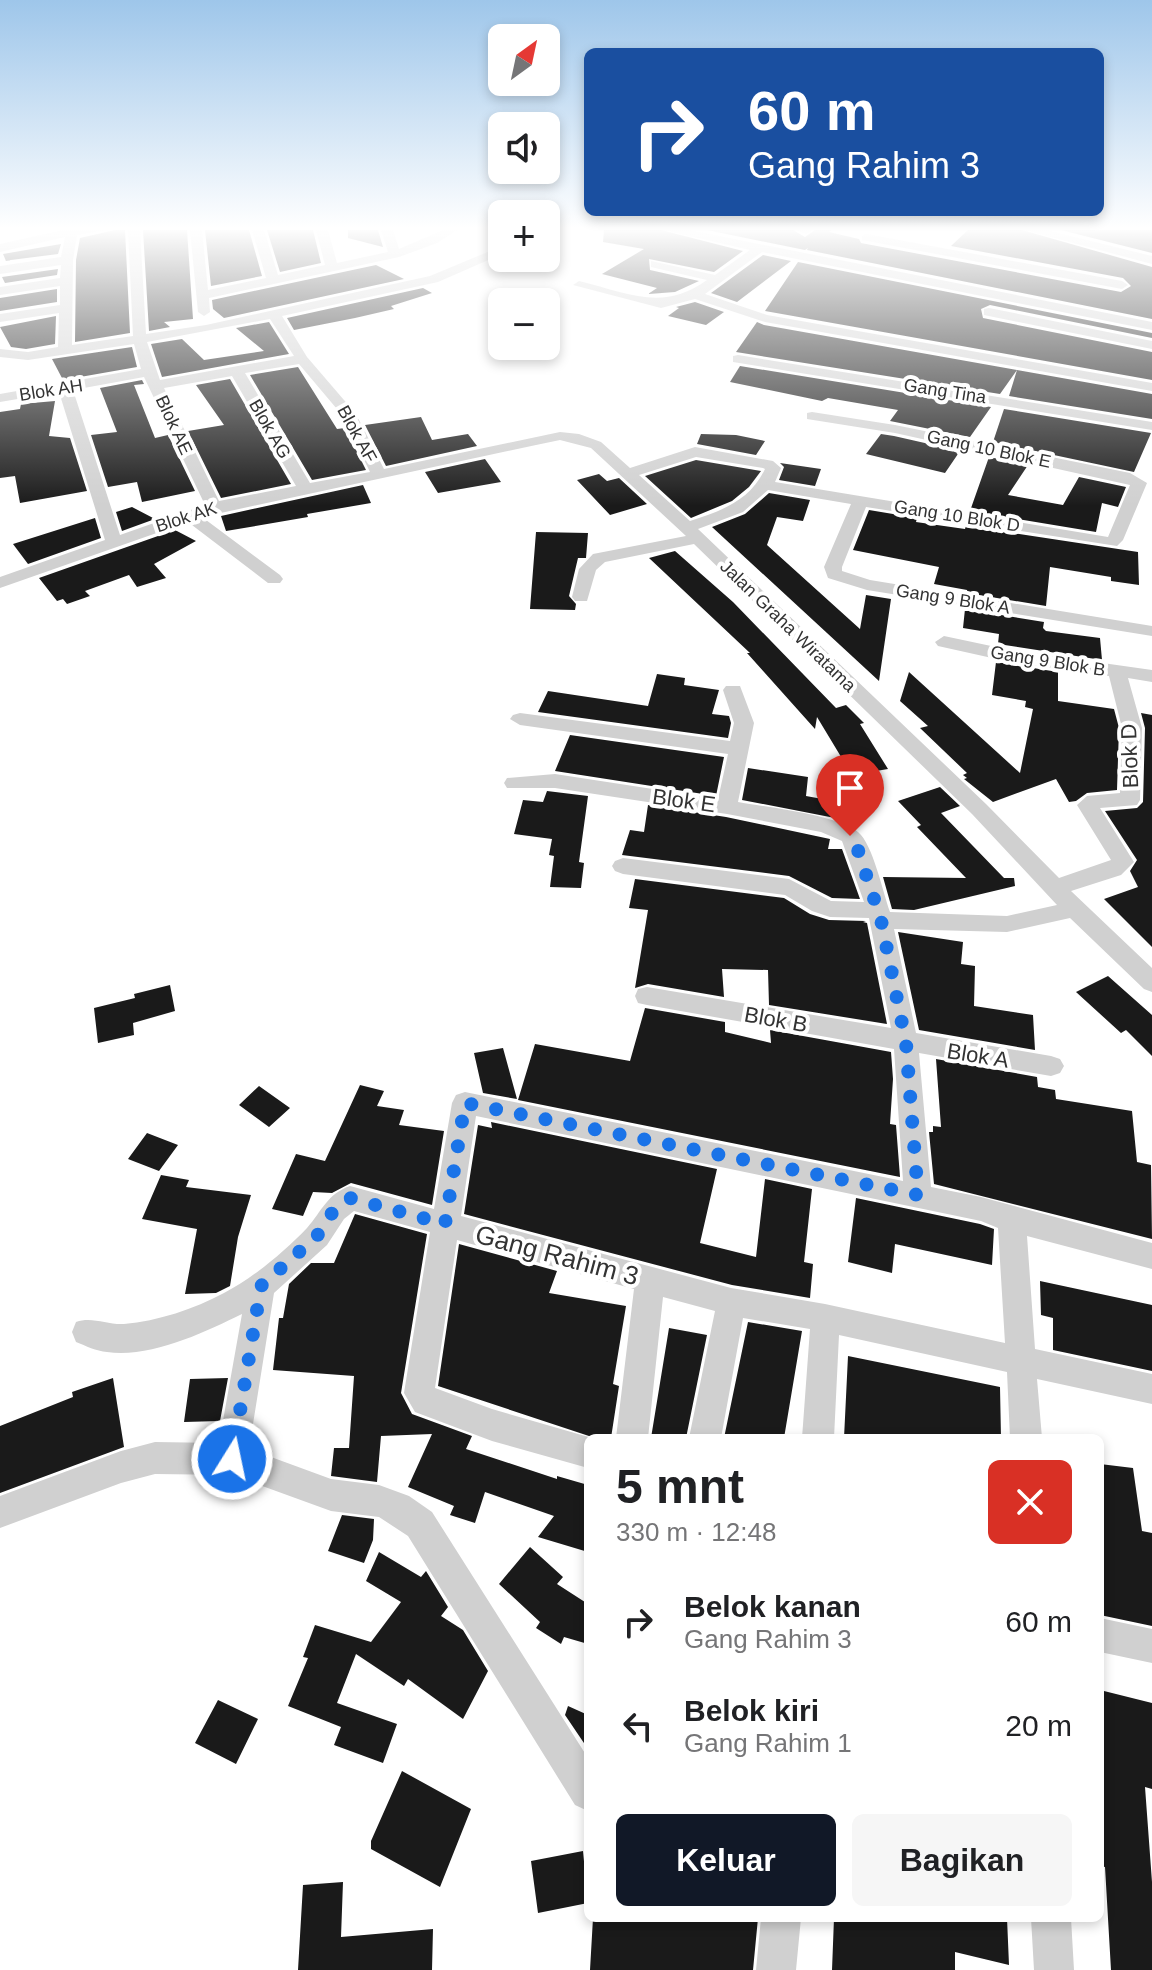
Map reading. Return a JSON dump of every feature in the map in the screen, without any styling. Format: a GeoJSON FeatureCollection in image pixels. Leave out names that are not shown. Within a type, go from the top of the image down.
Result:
{"type":"FeatureCollection","features":[{"type":"Feature","properties":{"kind":"street"},"geometry":{"type":"LineString","coordinates":[[65,322],[65,352]]}},
{"type":"Feature","properties":{"kind":"street"},"geometry":{"type":"LineString","coordinates":[[139,322],[140,341]]}},
{"type":"Feature","properties":{"kind":"street"},"geometry":{"type":"LineString","coordinates":[[205,322],[206,329]]}},
{"type":"Feature","properties":{"kind":"street"},"geometry":{"type":"LineString","coordinates":[[0,353],[28,356],[65,352],[238,322]]}},
{"type":"Feature","properties":{"kind":"street","name":"Blok AF"},"geometry":{"type":"LineString","coordinates":[[279,322],[302,359],[349,414],[378,473]]}},
{"type":"Feature","properties":{"kind":"street"},"geometry":{"type":"LineString","coordinates":[[779,322],[962,374],[1152,387]]}},
{"type":"Feature","properties":{"kind":"street"},"geometry":{"type":"LineString","coordinates":[[1040,322],[1152,345]]}},
{"type":"Feature","properties":{"kind":"street"},"geometry":{"type":"LineString","coordinates":[[1131,322],[1152,326]]}},
{"type":"Feature","properties":{"kind":"street","name":"Blok AE"},"geometry":{"type":"LineString","coordinates":[[140,341],[152,379],[214,507]]}},
{"type":"Feature","properties":{"kind":"street","name":"Blok AH"},"geometry":{"type":"LineString","coordinates":[[0,398],[236,370],[302,359]]}},
{"type":"Feature","properties":{"kind":"street","name":"Gang Tina"},"geometry":{"type":"LineString","coordinates":[[738,359],[962,374],[1152,426]]}},
{"type":"Feature","properties":{"kind":"street","name":"Blok AG"},"geometry":{"type":"LineString","coordinates":[[236,370],[304,487]]}},
{"type":"Feature","properties":{"kind":"street"},"geometry":{"type":"LineString","coordinates":[[65,388],[114,541]]}},
{"type":"Feature","properties":{"kind":"street","name":"Gang 10 Blok E"},"geometry":{"type":"LineString","coordinates":[[812,416],[895,429],[1130,478],[1139,483],[1136,510]]}},
{"type":"Feature","properties":{"kind":"street","name":"Blok AK"},"geometry":{"type":"LineString","coordinates":[[0,583],[214,507],[560,436],[596,445]]}},
{"type":"Feature","properties":{"kind":"street","name":"Jalan Graha Wiratama"},"geometry":{"type":"LineString","coordinates":[[596,445],[629,473],[979,809],[1054,888],[1152,983]]}},
{"type":"Feature","properties":{"kind":"street"},"geometry":{"type":"LineString","coordinates":[[581,597],[588,569],[599,558],[690,533],[737,512],[764,485],[773,468],[768,464],[695,452],[629,473]]}},
{"type":"Feature","properties":{"kind":"street","name":"Gang 10 Blok D"},"geometry":{"type":"LineString","coordinates":[[764,485],[1111,542],[1136,510]]}},
{"type":"Feature","properties":{"kind":"street","name":"Gang 9 Blok A"},"geometry":{"type":"LineString","coordinates":[[861,500],[833,567],[838,577],[867,585],[1152,631]]}},
{"type":"Feature","properties":{"kind":"street"},"geometry":{"type":"LineString","coordinates":[[188,514],[274,579]]}},
{"type":"Feature","properties":{"kind":"street","name":"Gang 9 Blok B"},"geometry":{"type":"LineString","coordinates":[[944,642],[1010,656],[1152,676]]}},
{"type":"Feature","properties":{"kind":"street","name":"Blok D"},"geometry":{"type":"LineString","coordinates":[[1054,888],[1113,869],[1123,862],[1088,805],[1094,801],[1130,800],[1132,728],[1117,671]]}},
{"type":"Feature","properties":{"kind":"street"},"geometry":{"type":"LineString","coordinates":[[727,807],[744,723],[733,690]]}},
{"type":"Feature","properties":{"kind":"street"},"geometry":{"type":"LineString","coordinates":[[520,719],[738,749]]}},
{"type":"Feature","properties":{"kind":"street","name":"Blok E"},"geometry":{"type":"LineString","coordinates":[[514,783],[555,781],[727,807],[826,826],[850,836],[856,844],[879,915]]}},
{"type":"Feature","properties":{"kind":"street"},"geometry":{"type":"LineString","coordinates":[[623,866],[789,887],[837,911],[879,915],[1007,924],[1075,909]]}},
{"type":"Feature","properties":{"kind":"street"},"geometry":{"type":"LineString","coordinates":[[879,915],[906,1043],[918,1195]]}},
{"type":"Feature","properties":{"kind":"street","name":"Blok B"},"geometry":{"type":"LineString","coordinates":[[647,996],[906,1043]]}},
{"type":"Feature","properties":{"kind":"street","name":"Blok A"},"geometry":{"type":"LineString","coordinates":[[906,1043],[1051,1066]]}},
{"type":"Feature","properties":{"kind":"street"},"geometry":{"type":"LineString","coordinates":[[584,1451],[492,1425],[422,1398],[419,1393],[465,1103],[981,1209],[1152,1256]]}},
{"type":"Feature","properties":{"kind":"street","name":"Gang Rahim 3"},"geometry":{"type":"LineString","coordinates":[[261,1286],[317,1236],[334,1210],[350,1198],[731,1302],[825,1318],[1152,1389]]}},
{"type":"Feature","properties":{"kind":"street"},"geometry":{"type":"LineString","coordinates":[[1012,1220],[1026,1434]]}},
{"type":"Feature","properties":{"kind":"street"},"geometry":{"type":"LineString","coordinates":[[632,1434],[650,1280]]}},
{"type":"Feature","properties":{"kind":"street"},"geometry":{"type":"LineString","coordinates":[[87,1332],[106,1338],[136,1336],[195,1321],[261,1286]]}},
{"type":"Feature","properties":{"kind":"street"},"geometry":{"type":"LineString","coordinates":[[232,1459],[261,1286]]}},
{"type":"Feature","properties":{"kind":"street"},"geometry":{"type":"LineString","coordinates":[[706,1434],[731,1302]]}},
{"type":"Feature","properties":{"kind":"street"},"geometry":{"type":"LineString","coordinates":[[818,1434],[825,1318]]}},
{"type":"Feature","properties":{"kind":"street"},"geometry":{"type":"LineString","coordinates":[[0,1512],[121,1467],[155,1458],[232,1459],[331,1495],[379,1501],[397,1508],[420,1524],[584,1786]]}},
{"type":"Feature","properties":{"kind":"street"},"geometry":{"type":"LineString","coordinates":[[1104,1636],[1152,1646]]}},
{"type":"Feature","properties":{"kind":"street"},"geometry":{"type":"LineString","coordinates":[[776,1970],[781,1922]]}},
{"type":"Feature","properties":{"kind":"street"},"geometry":{"type":"LineString","coordinates":[[1052,1922],[1059,1969]]}},
{"type":"Feature","properties":{"kind":"building"},"geometry":{"type":"Polygon","coordinates":[[[26,322],[56,322],[55,344],[26,349],[11,347],[0,327],[26,322]]]}},
{"type":"Feature","properties":{"kind":"building"},"geometry":{"type":"Polygon","coordinates":[[[75,322],[129,322],[130,333],[75,342],[75,322]]]}},
{"type":"Feature","properties":{"kind":"building"},"geometry":{"type":"Polygon","coordinates":[[[148,322],[165,322],[170,327],[149,331],[148,322]]]}},
{"type":"Feature","properties":{"kind":"building"},"geometry":{"type":"Polygon","coordinates":[[[269,322],[289,354],[162,377],[151,344],[182,339],[204,360],[264,351],[236,328],[269,322]]]}},
{"type":"Feature","properties":{"kind":"building"},"geometry":{"type":"Polygon","coordinates":[[[289,322],[335,322],[294,330],[289,322]]]}},
{"type":"Feature","properties":{"kind":"building"},"geometry":{"type":"Polygon","coordinates":[[[757,322],[1017,370],[1000,394],[736,352],[757,322]]]}},
{"type":"Feature","properties":{"kind":"building"},"geometry":{"type":"Polygon","coordinates":[[[826,322],[1003,322],[1152,352],[1152,380],[826,322]]]}},
{"type":"Feature","properties":{"kind":"building"},"geometry":{"type":"Polygon","coordinates":[[[1073,322],[1097,322],[1152,333],[1152,338],[1073,322]]]}},
{"type":"Feature","properties":{"kind":"building"},"geometry":{"type":"Polygon","coordinates":[[[132,347],[137,367],[63,380],[52,359],[132,347]]]}},
{"type":"Feature","properties":{"kind":"building"},"geometry":{"type":"Polygon","coordinates":[[[740,366],[991,407],[970,437],[890,421],[898,410],[828,398],[822,401],[730,382],[740,366]]]}},
{"type":"Feature","properties":{"kind":"building"},"geometry":{"type":"Polygon","coordinates":[[[298,367],[337,429],[345,428],[366,470],[312,480],[250,375],[298,367]]]}},
{"type":"Feature","properties":{"kind":"building"},"geometry":{"type":"Polygon","coordinates":[[[1017,370],[1152,394],[1152,419],[1009,396],[1017,370]]]}},
{"type":"Feature","properties":{"kind":"building"},"geometry":{"type":"Polygon","coordinates":[[[230,379],[291,484],[221,498],[188,431],[224,425],[196,385],[230,379]]]}},
{"type":"Feature","properties":{"kind":"building"},"geometry":{"type":"Polygon","coordinates":[[[142,380],[144,384],[134,385],[155,438],[168,435],[195,491],[142,502],[137,482],[108,487],[91,435],[117,432],[100,388],[142,380]]]}},
{"type":"Feature","properties":{"kind":"building"},"geometry":{"type":"Polygon","coordinates":[[[55,401],[49,436],[70,438],[87,491],[20,503],[15,476],[0,478],[0,412],[20,409],[21,404],[55,401]]]}},
{"type":"Feature","properties":{"kind":"building"},"geometry":{"type":"Polygon","coordinates":[[[1004,409],[1151,433],[1134,472],[993,442],[1004,409]]]}},
{"type":"Feature","properties":{"kind":"building"},"geometry":{"type":"Polygon","coordinates":[[[421,417],[432,440],[468,434],[477,446],[386,466],[365,425],[421,417]]]}},
{"type":"Feature","properties":{"kind":"building"},"geometry":{"type":"Polygon","coordinates":[[[701,434],[736,435],[765,441],[756,455],[697,444],[701,434]]]}},
{"type":"Feature","properties":{"kind":"building"},"geometry":{"type":"Polygon","coordinates":[[[881,434],[960,451],[945,473],[866,454],[881,434]]]}},
{"type":"Feature","properties":{"kind":"building"},"geometry":{"type":"Polygon","coordinates":[[[989,457],[1028,465],[1008,495],[1063,505],[1079,477],[1126,487],[1118,507],[1102,503],[1096,532],[970,511],[989,457]]]}},
{"type":"Feature","properties":{"kind":"building"},"geometry":{"type":"Polygon","coordinates":[[[485,459],[501,482],[438,493],[425,472],[485,459]]]}},
{"type":"Feature","properties":{"kind":"building"},"geometry":{"type":"Polygon","coordinates":[[[696,460],[761,471],[749,487],[732,501],[691,518],[645,476],[696,460]]]}},
{"type":"Feature","properties":{"kind":"building"},"geometry":{"type":"Polygon","coordinates":[[[780,463],[821,469],[815,486],[779,480],[784,467],[780,463]]]}},
{"type":"Feature","properties":{"kind":"building"},"geometry":{"type":"Polygon","coordinates":[[[599,474],[607,481],[619,478],[647,504],[610,515],[577,480],[599,474]]]}},
{"type":"Feature","properties":{"kind":"building"},"geometry":{"type":"Polygon","coordinates":[[[363,485],[371,503],[226,531],[221,516],[363,485]]]}},
{"type":"Feature","properties":{"kind":"building"},"geometry":{"type":"Polygon","coordinates":[[[769,493],[810,500],[803,521],[777,517],[767,545],[860,629],[866,595],[891,599],[879,681],[712,527],[745,514],[769,493]]]}},
{"type":"Feature","properties":{"kind":"building"},"geometry":{"type":"Polygon","coordinates":[[[132,507],[155,519],[122,531],[116,512],[132,507]]]}},
{"type":"Feature","properties":{"kind":"building"},"geometry":{"type":"Polygon","coordinates":[[[869,510],[917,518],[916,522],[965,529],[966,526],[1138,552],[1139,585],[1050,567],[1046,606],[967,593],[967,590],[934,584],[939,567],[853,550],[869,510]]]}},
{"type":"Feature","properties":{"kind":"building"},"geometry":{"type":"Polygon","coordinates":[[[95,518],[101,538],[28,564],[13,544],[95,518]]]}},
{"type":"Feature","properties":{"kind":"building"},"geometry":{"type":"Polygon","coordinates":[[[175,530],[196,541],[154,564],[166,578],[137,587],[129,575],[85,591],[90,596],[67,604],[63,599],[57,601],[39,578],[175,530]]]}},
{"type":"Feature","properties":{"kind":"building"},"geometry":{"type":"Polygon","coordinates":[[[536,532],[588,533],[586,558],[578,558],[569,596],[576,604],[575,610],[530,609],[536,532]]]}},
{"type":"Feature","properties":{"kind":"building"},"geometry":{"type":"Polygon","coordinates":[[[675,551],[733,602],[836,708],[846,705],[864,723],[860,724],[888,769],[852,775],[817,717],[815,729],[747,653],[750,653],[649,558],[675,551]]]}},
{"type":"Feature","properties":{"kind":"building"},"geometry":{"type":"Polygon","coordinates":[[[965,609],[1044,622],[1046,631],[1100,638],[1102,660],[998,644],[999,634],[963,628],[965,609]]]}},
{"type":"Feature","properties":{"kind":"building"},"geometry":{"type":"Polygon","coordinates":[[[996,662],[1058,672],[1058,701],[1114,709],[1119,728],[1117,790],[1087,793],[1069,802],[1056,779],[993,802],[964,779],[967,778],[963,775],[967,773],[920,728],[928,726],[900,701],[909,672],[1020,773],[1033,709],[1025,707],[1026,701],[992,695],[996,662]]]}},
{"type":"Feature","properties":{"kind":"building"},"geometry":{"type":"Polygon","coordinates":[[[657,674],[685,678],[684,685],[719,690],[712,714],[729,716],[728,738],[538,712],[548,691],[648,706],[657,674]]]}},
{"type":"Feature","properties":{"kind":"building"},"geometry":{"type":"Polygon","coordinates":[[[1141,713],[1152,715],[1152,947],[1104,899],[1138,887],[1130,871],[1137,860],[1105,811],[1137,808],[1143,802],[1145,728],[1141,713]]]}},
{"type":"Feature","properties":{"kind":"building"},"geometry":{"type":"Polygon","coordinates":[[[570,735],[724,757],[716,796],[555,771],[570,735]]]}},
{"type":"Feature","properties":{"kind":"building"},"geometry":{"type":"Polygon","coordinates":[[[748,768],[808,777],[806,796],[839,802],[835,818],[742,800],[748,768]]]}},
{"type":"Feature","properties":{"kind":"building"},"geometry":{"type":"Polygon","coordinates":[[[940,787],[960,806],[941,813],[1004,878],[1014,878],[1015,886],[914,910],[892,909],[883,877],[966,878],[917,827],[921,825],[898,801],[940,787]]]}},
{"type":"Feature","properties":{"kind":"building"},"geometry":{"type":"Polygon","coordinates":[[[547,791],[588,796],[579,862],[584,863],[581,888],[550,887],[554,856],[549,855],[552,839],[514,834],[523,800],[543,802],[547,791]]]}},
{"type":"Feature","properties":{"kind":"building"},"geometry":{"type":"Polygon","coordinates":[[[648,805],[726,817],[830,839],[828,849],[842,849],[860,899],[832,898],[789,876],[622,855],[630,830],[644,832],[648,805]]]}},
{"type":"Feature","properties":{"kind":"building"},"geometry":{"type":"Polygon","coordinates":[[[635,879],[784,898],[810,914],[829,920],[866,921],[863,922],[867,923],[887,1024],[769,1005],[768,970],[722,969],[724,997],[648,984],[635,988],[648,910],[629,908],[635,879]]]}},
{"type":"Feature","properties":{"kind":"building"},"geometry":{"type":"Polygon","coordinates":[[[898,932],[963,942],[961,964],[975,966],[974,1006],[1033,1015],[1035,1050],[919,1030],[898,932]]]}},
{"type":"Feature","properties":{"kind":"building"},"geometry":{"type":"Polygon","coordinates":[[[1108,976],[1152,1015],[1152,1056],[1126,1030],[1121,1033],[1076,992],[1108,976]]]}},
{"type":"Feature","properties":{"kind":"building"},"geometry":{"type":"Polygon","coordinates":[[[170,985],[175,1011],[133,1023],[134,1035],[98,1043],[94,1008],[170,985]]]}},
{"type":"Feature","properties":{"kind":"building"},"geometry":{"type":"Polygon","coordinates":[[[645,1008],[725,1022],[725,1032],[771,1043],[770,1030],[891,1052],[890,1124],[896,1125],[900,1177],[518,1100],[535,1044],[630,1061],[645,1008]]]}},
{"type":"Feature","properties":{"kind":"building"},"geometry":{"type":"Polygon","coordinates":[[[503,1048],[517,1099],[483,1093],[474,1053],[503,1048]]]}},
{"type":"Feature","properties":{"kind":"building"},"geometry":{"type":"Polygon","coordinates":[[[936,1059],[1037,1077],[1038,1087],[1055,1090],[1056,1099],[1132,1111],[1137,1162],[1151,1165],[1152,1239],[934,1184],[929,1132],[933,1132],[933,1126],[941,1127],[936,1059]]]}},
{"type":"Feature","properties":{"kind":"building"},"geometry":{"type":"Polygon","coordinates":[[[360,1085],[384,1091],[377,1106],[404,1110],[399,1125],[444,1131],[432,1205],[351,1183],[332,1193],[313,1192],[303,1216],[272,1209],[296,1154],[325,1161],[360,1085]]]}},
{"type":"Feature","properties":{"kind":"building"},"geometry":{"type":"Polygon","coordinates":[[[259,1086],[290,1108],[269,1127],[239,1105],[259,1086]]]}},
{"type":"Feature","properties":{"kind":"building"},"geometry":{"type":"Polygon","coordinates":[[[491,1122],[717,1169],[700,1243],[756,1257],[765,1179],[812,1189],[804,1262],[813,1264],[810,1298],[732,1285],[464,1214],[478,1125],[492,1128],[491,1122]]]}},
{"type":"Feature","properties":{"kind":"building"},"geometry":{"type":"Polygon","coordinates":[[[147,1133],[178,1145],[159,1171],[128,1159],[147,1133]]]}},
{"type":"Feature","properties":{"kind":"building"},"geometry":{"type":"Polygon","coordinates":[[[161,1175],[189,1180],[186,1187],[251,1195],[238,1237],[230,1286],[216,1293],[185,1294],[197,1229],[142,1219],[161,1175]]]}},
{"type":"Feature","properties":{"kind":"building"},"geometry":{"type":"Polygon","coordinates":[[[856,1198],[994,1229],[992,1265],[895,1244],[892,1273],[848,1262],[856,1198]]]}},
{"type":"Feature","properties":{"kind":"building"},"geometry":{"type":"Polygon","coordinates":[[[355,1214],[427,1234],[401,1393],[412,1414],[472,1436],[466,1449],[557,1479],[557,1476],[584,1484],[584,1551],[538,1537],[554,1516],[485,1492],[475,1523],[450,1515],[454,1506],[408,1487],[432,1434],[381,1436],[377,1482],[331,1476],[334,1448],[349,1448],[354,1376],[273,1370],[279,1318],[283,1318],[289,1284],[311,1263],[334,1263],[355,1214]]]}},
{"type":"Feature","properties":{"kind":"building"},"geometry":{"type":"Polygon","coordinates":[[[459,1244],[557,1271],[549,1293],[626,1306],[613,1384],[619,1386],[612,1434],[584,1434],[438,1386],[459,1244]]]}},
{"type":"Feature","properties":{"kind":"building"},"geometry":{"type":"Polygon","coordinates":[[[1040,1281],[1152,1305],[1152,1371],[1053,1350],[1053,1318],[1041,1315],[1040,1281]]]}},
{"type":"Feature","properties":{"kind":"building"},"geometry":{"type":"Polygon","coordinates":[[[748,1322],[802,1331],[785,1434],[725,1434],[748,1322]]]}},
{"type":"Feature","properties":{"kind":"building"},"geometry":{"type":"Polygon","coordinates":[[[669,1328],[707,1335],[687,1434],[652,1434],[669,1328]]]}},
{"type":"Feature","properties":{"kind":"building"},"geometry":{"type":"Polygon","coordinates":[[[848,1356],[1000,1387],[1001,1434],[844,1434],[848,1356]]]}},
{"type":"Feature","properties":{"kind":"building"},"geometry":{"type":"Polygon","coordinates":[[[113,1378],[124,1447],[0,1493],[0,1426],[73,1397],[72,1392],[113,1378]]]}},
{"type":"Feature","properties":{"kind":"building"},"geometry":{"type":"Polygon","coordinates":[[[228,1378],[220,1421],[184,1422],[190,1379],[228,1378]]]}},
{"type":"Feature","properties":{"kind":"building"},"geometry":{"type":"Polygon","coordinates":[[[1104,1464],[1133,1468],[1142,1531],[1152,1533],[1152,1626],[1104,1616],[1104,1464]]]}},
{"type":"Feature","properties":{"kind":"building"},"geometry":{"type":"Polygon","coordinates":[[[342,1515],[374,1519],[373,1540],[364,1563],[328,1551],[342,1515]]]}},
{"type":"Feature","properties":{"kind":"building"},"geometry":{"type":"Polygon","coordinates":[[[530,1547],[563,1577],[557,1584],[584,1601],[584,1643],[564,1637],[561,1644],[536,1628],[540,1622],[499,1584],[530,1547]]]}},
{"type":"Feature","properties":{"kind":"building"},"geometry":{"type":"Polygon","coordinates":[[[379,1552],[421,1577],[426,1571],[448,1607],[441,1616],[463,1630],[488,1671],[463,1719],[408,1679],[404,1686],[356,1654],[337,1703],[397,1724],[383,1763],[334,1745],[341,1727],[288,1706],[308,1658],[303,1657],[315,1625],[371,1642],[401,1602],[366,1581],[379,1552]]]}},
{"type":"Feature","properties":{"kind":"building"},"geometry":{"type":"Polygon","coordinates":[[[1104,1691],[1152,1703],[1152,1789],[1145,1787],[1152,1882],[1152,1970],[1111,1970],[1105,1867],[1104,1691]]]}},
{"type":"Feature","properties":{"kind":"building"},"geometry":{"type":"Polygon","coordinates":[[[218,1700],[258,1719],[236,1764],[195,1743],[218,1700]]]}},
{"type":"Feature","properties":{"kind":"building"},"geometry":{"type":"Polygon","coordinates":[[[568,1706],[584,1713],[584,1743],[565,1715],[568,1706]]]}},
{"type":"Feature","properties":{"kind":"building"},"geometry":{"type":"Polygon","coordinates":[[[402,1771],[471,1809],[440,1887],[371,1849],[371,1841],[402,1771]]]}},
{"type":"Feature","properties":{"kind":"building"},"geometry":{"type":"Polygon","coordinates":[[[583,1851],[584,1904],[538,1913],[531,1861],[583,1851]]]}},
{"type":"Feature","properties":{"kind":"building"},"geometry":{"type":"Polygon","coordinates":[[[343,1882],[341,1937],[433,1929],[432,1970],[298,1970],[303,1885],[343,1882]]]}},
{"type":"Feature","properties":{"kind":"building"},"geometry":{"type":"Polygon","coordinates":[[[593,1922],[758,1922],[753,1970],[590,1970],[593,1922]]]}},
{"type":"Feature","properties":{"kind":"building"},"geometry":{"type":"Polygon","coordinates":[[[834,1922],[1007,1922],[1009,1965],[955,1952],[955,1970],[832,1970],[834,1922]]]}},
{"type":"Feature","properties":{"kind":"route"},"geometry":{"type":"LineString","coordinates":[[232,1459],[264,1281],[317,1236],[334,1210],[350,1198],[445,1224],[465,1103],[918,1195],[906,1043],[881,920],[856,844],[850,836]]}}]}
